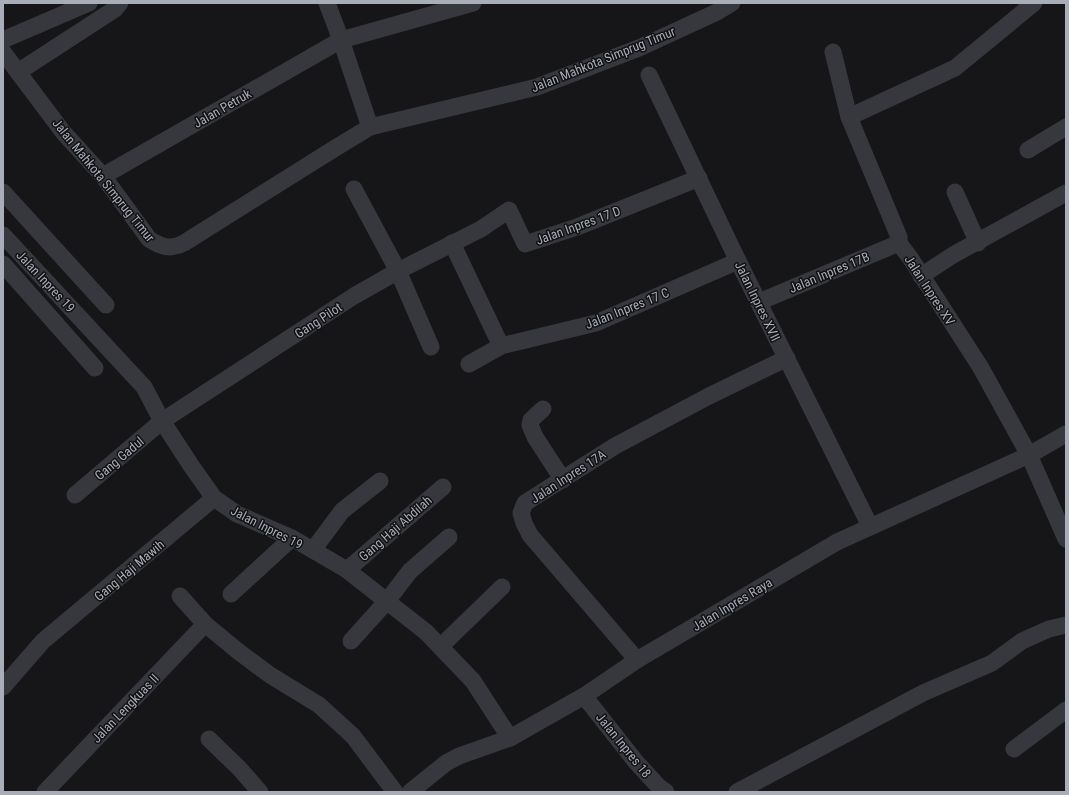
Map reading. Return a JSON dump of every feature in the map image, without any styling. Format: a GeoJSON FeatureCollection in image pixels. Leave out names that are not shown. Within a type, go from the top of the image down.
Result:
{"type":"FeatureCollection","features":[{"type":"Feature","properties":{"kind":"street"},"geometry":{"type":"LineString","coordinates":[[3,40],[89,3]]}},
{"type":"Feature","properties":{"kind":"street"},"geometry":{"type":"LineString","coordinates":[[18,72],[116,8],[120,3]]}},
{"type":"Feature","properties":{"kind":"street"},"geometry":{"type":"LineString","coordinates":[[327,3],[370,127]]}},
{"type":"Feature","properties":{"kind":"street"},"geometry":{"type":"LineString","coordinates":[[341,40],[474,3]]}},
{"type":"Feature","properties":{"kind":"street"},"geometry":{"type":"LineString","coordinates":[[849,117],[955,68],[1034,3]]}},
{"type":"Feature","properties":{"kind":"street","name":"Jalan Mahkota Simprug Timur"},"geometry":{"type":"LineString","coordinates":[[3,52],[63,132],[102,176],[149,239],[158,245],[168,248],[184,243],[370,127],[537,87],[639,48],[721,7]]}},
{"type":"Feature","properties":{"kind":"street","name":"Jalan Petruk"},"geometry":{"type":"LineString","coordinates":[[102,176],[341,40]]}},
{"type":"Feature","properties":{"kind":"street","name":"Jalan Inpres XV"},"geometry":{"type":"LineString","coordinates":[[833,52],[849,117],[899,237],[899,243],[911,259],[981,368],[1029,455],[1066,539]]}},
{"type":"Feature","properties":{"kind":"street","name":"Jalan Inpres XVII"},"geometry":{"type":"LineString","coordinates":[[649,75],[738,261],[870,526]]}},
{"type":"Feature","properties":{"kind":"street"},"geometry":{"type":"LineString","coordinates":[[1028,150],[1066,127]]}},
{"type":"Feature","properties":{"kind":"street","name":"Jalan Inpres 17 D"},"geometry":{"type":"LineString","coordinates":[[481,229],[509,210],[526,244],[577,227],[699,178]]}},
{"type":"Feature","properties":{"kind":"street"},"geometry":{"type":"LineString","coordinates":[[354,189],[398,271],[431,347]]}},
{"type":"Feature","properties":{"kind":"street"},"geometry":{"type":"LineString","coordinates":[[3,192],[106,306]]}},
{"type":"Feature","properties":{"kind":"street"},"geometry":{"type":"LineString","coordinates":[[955,192],[978,243]]}},
{"type":"Feature","properties":{"kind":"street"},"geometry":{"type":"LineString","coordinates":[[921,276],[953,256],[1066,194]]}},
{"type":"Feature","properties":{"kind":"street","name":"Gang Pilot"},"geometry":{"type":"LineString","coordinates":[[162,421],[354,296],[398,271],[481,229]]}},
{"type":"Feature","properties":{"kind":"street","name":"Jalan Inpres 19"},"geometry":{"type":"LineString","coordinates":[[3,235],[144,387],[162,421],[214,498],[237,514],[292,538],[347,570],[426,632],[473,681],[510,738]]}},
{"type":"Feature","properties":{"kind":"street"},"geometry":{"type":"LineString","coordinates":[[452,243],[502,346]]}},
{"type":"Feature","properties":{"kind":"street","name":"Jalan Inpres 17B"},"geometry":{"type":"LineString","coordinates":[[759,302],[899,243]]}},
{"type":"Feature","properties":{"kind":"street","name":"Jalan Inpres 17 C"},"geometry":{"type":"LineString","coordinates":[[469,364],[502,346],[596,323],[738,261]]}},
{"type":"Feature","properties":{"kind":"street"},"geometry":{"type":"LineString","coordinates":[[3,264],[95,368]]}},
{"type":"Feature","properties":{"kind":"street","name":"Jalan Inpres 17A"},"geometry":{"type":"LineString","coordinates":[[637,660],[530,535],[524,523],[522,513],[526,503],[615,446],[709,396],[787,358]]}},
{"type":"Feature","properties":{"kind":"street"},"geometry":{"type":"LineString","coordinates":[[543,410],[531,420],[530,425],[535,437],[563,480]]}},
{"type":"Feature","properties":{"kind":"street","name":"Gang Gadul"},"geometry":{"type":"LineString","coordinates":[[75,495],[162,421]]}},
{"type":"Feature","properties":{"kind":"street","name":"Jalan Inpres Raya"},"geometry":{"type":"LineString","coordinates":[[410,792],[446,763],[459,756],[510,738],[584,696],[637,660],[837,542],[1029,455],[1066,434]]}},
{"type":"Feature","properties":{"kind":"street"},"geometry":{"type":"LineString","coordinates":[[312,550],[342,511],[380,481]]}},
{"type":"Feature","properties":{"kind":"street","name":"Gang Haji Abdilah"},"geometry":{"type":"LineString","coordinates":[[347,570],[443,487]]}},
{"type":"Feature","properties":{"kind":"street","name":"Gang Haji Mawih"},"geometry":{"type":"LineString","coordinates":[[3,687],[43,641],[214,498]]}},
{"type":"Feature","properties":{"kind":"street"},"geometry":{"type":"LineString","coordinates":[[351,641],[387,601],[410,572],[449,537]]}},
{"type":"Feature","properties":{"kind":"street"},"geometry":{"type":"LineString","coordinates":[[231,594],[292,538]]}},
{"type":"Feature","properties":{"kind":"street"},"geometry":{"type":"LineString","coordinates":[[441,646],[502,587]]}},
{"type":"Feature","properties":{"kind":"street"},"geometry":{"type":"LineString","coordinates":[[180,596],[205,624],[270,676],[319,705],[353,736],[395,792]]}},
{"type":"Feature","properties":{"kind":"street","name":"Jalan Lengkuas II"},"geometry":{"type":"LineString","coordinates":[[45,792],[205,624]]}},
{"type":"Feature","properties":{"kind":"street"},"geometry":{"type":"LineString","coordinates":[[737,792],[923,693],[992,663],[1022,641],[1049,629],[1066,624]]}},
{"type":"Feature","properties":{"kind":"street","name":"Jalan Inpres 18"},"geometry":{"type":"LineString","coordinates":[[584,696],[636,762],[659,787],[666,792]]}},
{"type":"Feature","properties":{"kind":"street"},"geometry":{"type":"LineString","coordinates":[[1014,749],[1066,710]]}},
{"type":"Feature","properties":{"kind":"street"},"geometry":{"type":"LineString","coordinates":[[209,739],[239,768],[260,792]]}}]}
